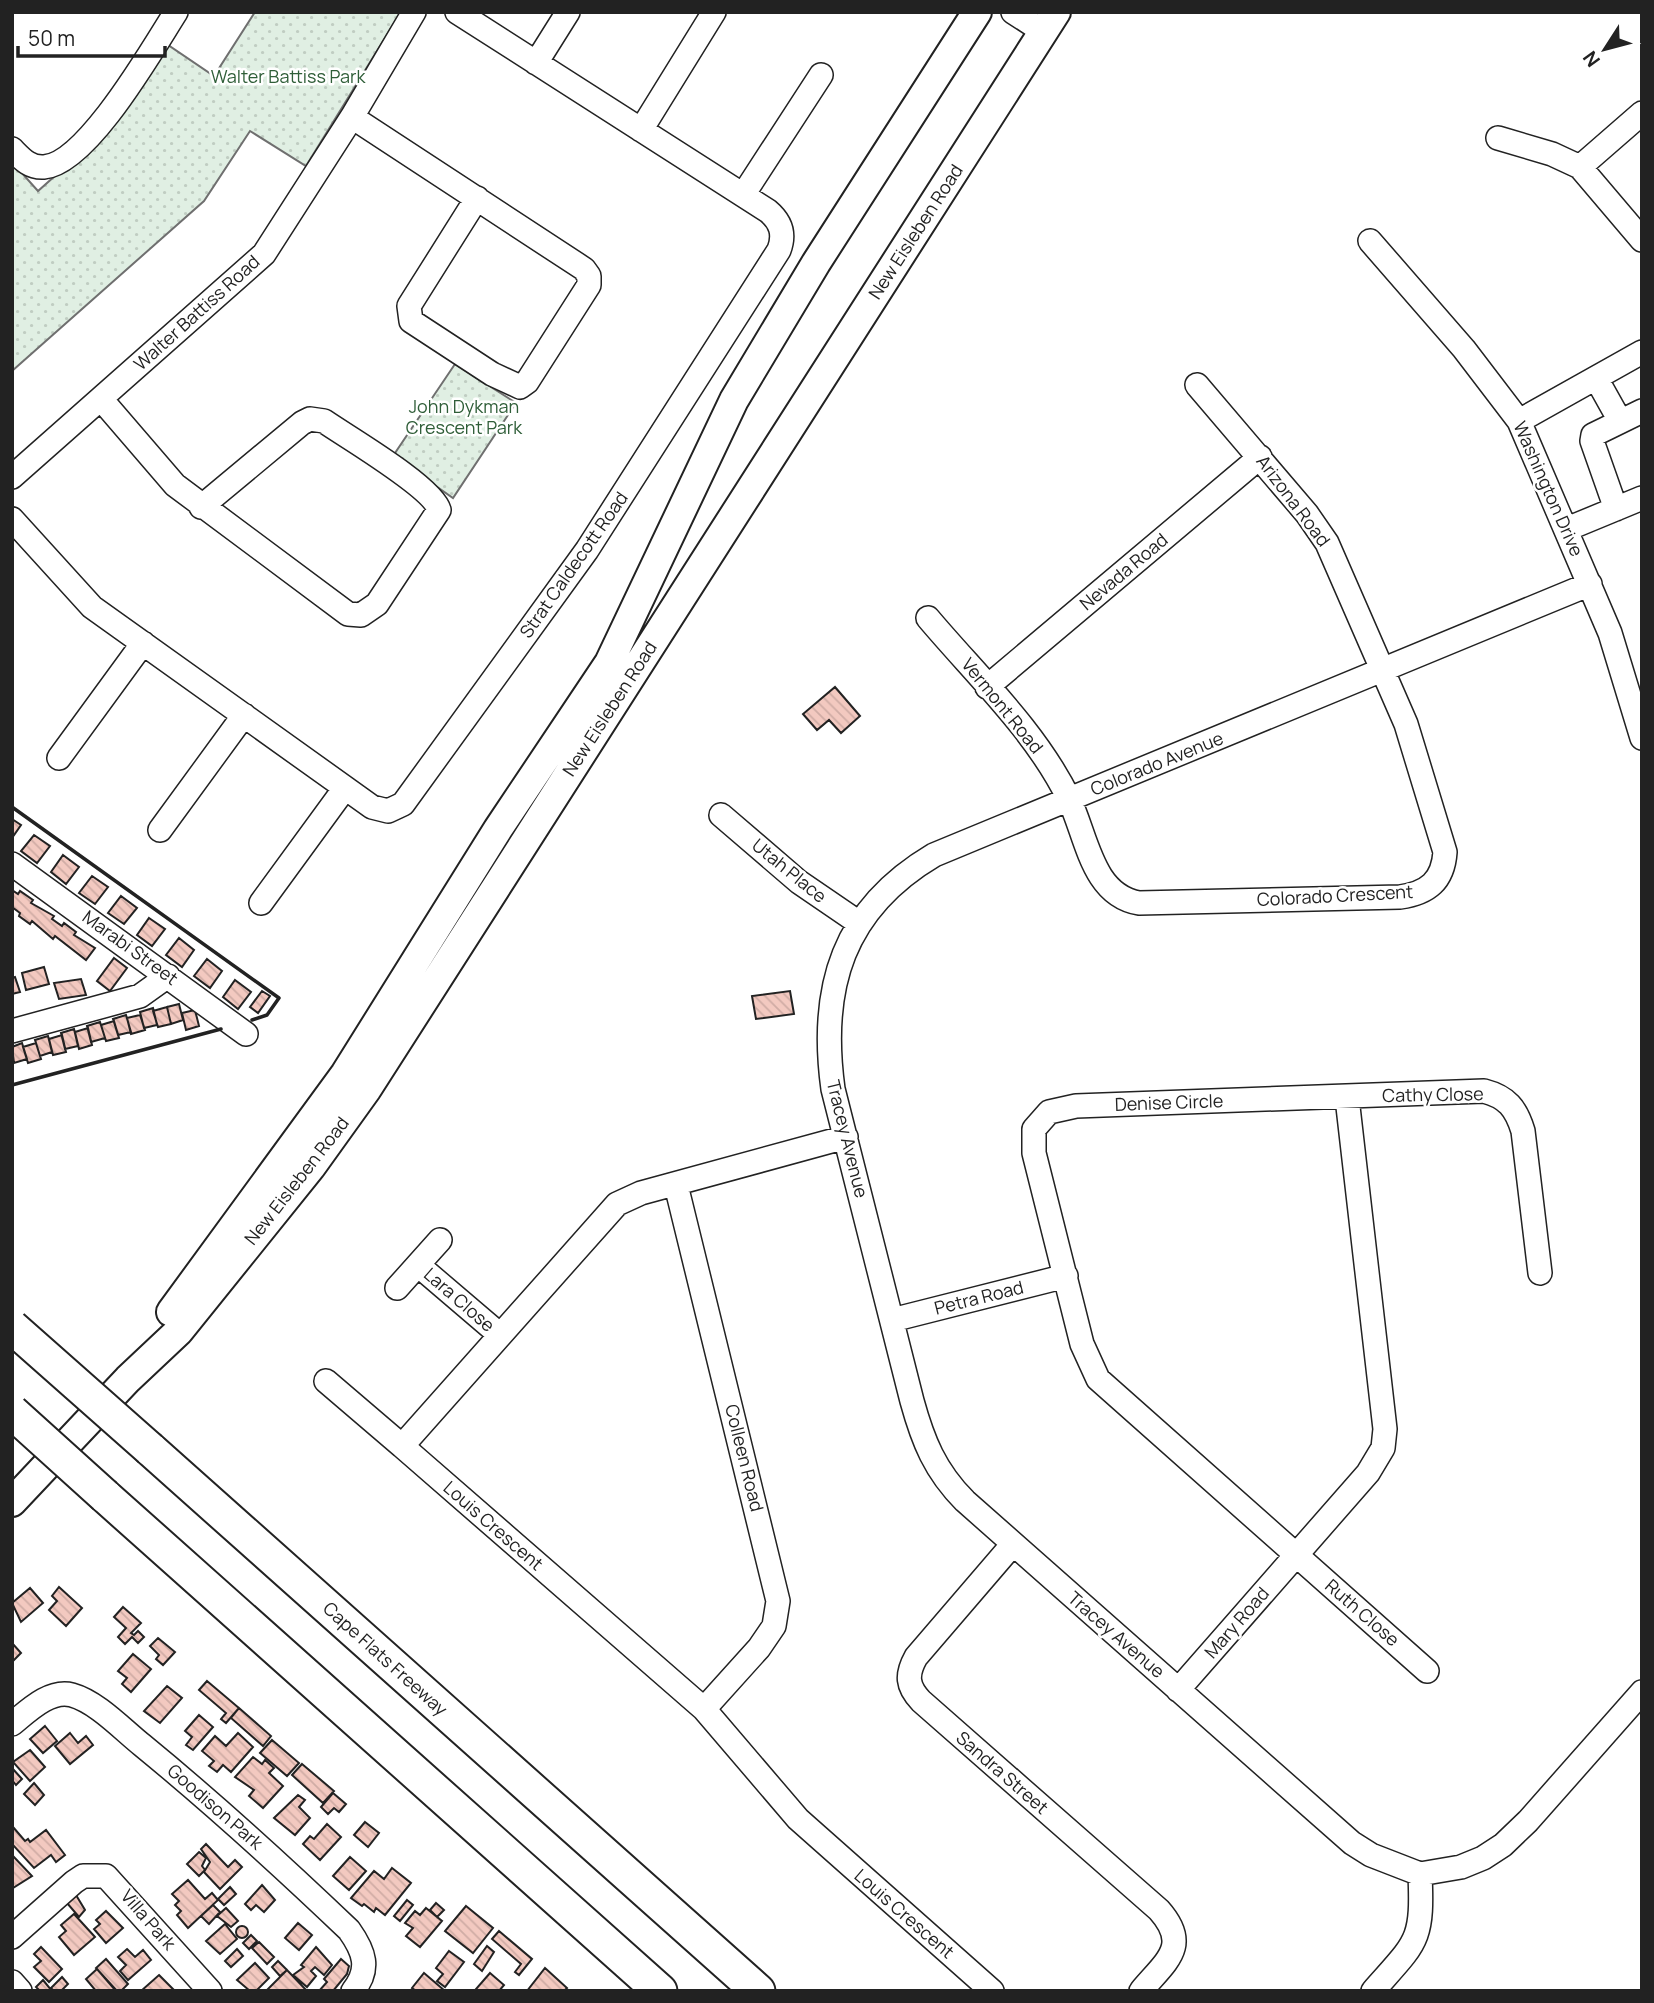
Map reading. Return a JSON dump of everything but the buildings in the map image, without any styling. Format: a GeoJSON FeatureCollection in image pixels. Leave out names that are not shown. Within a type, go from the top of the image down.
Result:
{"type":"FeatureCollection","features":[{"type":"Feature","properties":{"kind":"highway","name":"Cape Flats Freeway"},"geometry":{"type":"LineString","coordinates":[[12,1327],[758,1991]]}},
{"type":"Feature","properties":{"kind":"highway"},"geometry":{"type":"LineString","coordinates":[[12,1412],[660,1991]]}},
{"type":"Feature","properties":{"kind":"main road","name":"New Eisleben Road"},"geometry":{"type":"LineString","coordinates":[[128,1379],[168,1317],[345,1074],[498,829],[609,663],[734,400],[816,262],[977,12]]}},
{"type":"Feature","properties":{"kind":"main road","name":"New Eisleben Road"},"geometry":{"type":"LineString","coordinates":[[12,1503],[128,1379],[179,1331],[311,1167],[368,1089],[1050,22]]}},
{"type":"Feature","properties":{"kind":"street"},"geometry":{"type":"LineString","coordinates":[[12,149],[32,166],[42,167],[59,162],[107,119],[176,12]]}},
{"type":"Feature","properties":{"kind":"street","name":"Walter Battiss Road"},"geometry":{"type":"LineString","coordinates":[[12,477],[264,254],[352,117],[414,12]]}},
{"type":"Feature","properties":{"kind":"street","name":"Strat Caldecott Road"},"geometry":{"type":"LineString","coordinates":[[12,519],[85,600],[143,643],[345,788],[380,810],[388,811],[403,804],[587,550],[779,250],[783,236],[779,222],[743,195],[457,12]]}},
{"type":"Feature","properties":{"kind":"street"},"geometry":{"type":"LineString","coordinates":[[536,63],[568,12]]}},
{"type":"Feature","properties":{"kind":"street"},"geometry":{"type":"LineString","coordinates":[[640,130],[715,12]]}},
{"type":"Feature","properties":{"kind":"street"},"geometry":{"type":"LineString","coordinates":[[1013,12],[1050,22]]}},
{"type":"Feature","properties":{"kind":"street"},"geometry":{"type":"LineString","coordinates":[[743,195],[821,75]]}},
{"type":"Feature","properties":{"kind":"street"},"geometry":{"type":"LineString","coordinates":[[1580,167],[1642,113]]}},
{"type":"Feature","properties":{"kind":"street"},"geometry":{"type":"LineString","coordinates":[[352,117],[477,198],[584,269],[589,276],[589,285],[527,382],[520,387],[492,374],[411,321],[409,316],[409,306],[477,198]]}},
{"type":"Feature","properties":{"kind":"street"},"geometry":{"type":"LineString","coordinates":[[1498,138],[1552,154],[1580,167],[1642,240]]}},
{"type":"Feature","properties":{"kind":"street","name":"Washington Drive"},"geometry":{"type":"LineString","coordinates":[[1370,241],[1464,349],[1519,421],[1610,633],[1642,738]]}},
{"type":"Feature","properties":{"kind":"street"},"geometry":{"type":"LineString","coordinates":[[1519,421],[1642,352]]}},
{"type":"Feature","properties":{"kind":"street"},"geometry":{"type":"LineString","coordinates":[[1595,378],[1619,421]]}},
{"type":"Feature","properties":{"kind":"street","name":"Arizona Road"},"geometry":{"type":"LineString","coordinates":[[1197,385],[1307,514],[1327,543],[1382,671]]}},
{"type":"Feature","properties":{"kind":"street"},"geometry":{"type":"LineString","coordinates":[[101,399],[175,485],[201,507],[342,611],[355,615],[367,612],[377,604],[439,510],[434,500],[417,484],[324,421],[310,419],[201,507]]}},
{"type":"Feature","properties":{"kind":"street"},"geometry":{"type":"LineString","coordinates":[[1616,509],[1592,441],[1597,431],[1642,411]]}},
{"type":"Feature","properties":{"kind":"street","name":"Nevada Road"},"geometry":{"type":"LineString","coordinates":[[987,687],[1260,457]]}},
{"type":"Feature","properties":{"kind":"street"},"geometry":{"type":"LineString","coordinates":[[1567,529],[1642,498]]}},
{"type":"Feature","properties":{"kind":"street","name":"Colorado Avenue"},"geometry":{"type":"LineString","coordinates":[[827,1044],[833,987],[842,957],[859,923],[885,890],[907,870],[934,855],[1590,584]]}},
{"type":"Feature","properties":{"kind":"street","name":"Vermont Road"},"geometry":{"type":"LineString","coordinates":[[928,618],[1037,747],[1069,800]]}},
{"type":"Feature","properties":{"kind":"street"},"geometry":{"type":"LineString","coordinates":[[59,758],[143,643]]}},
{"type":"Feature","properties":{"kind":"street","name":"Colorado Crescent"},"geometry":{"type":"LineString","coordinates":[[1069,800],[1099,875],[1111,891],[1123,900],[1139,903],[1418,894],[1439,878],[1444,866],[1445,852],[1406,724],[1382,671]]}},
{"type":"Feature","properties":{"kind":"street"},"geometry":{"type":"LineString","coordinates":[[160,830],[244,715]]}},
{"type":"Feature","properties":{"kind":"street"},"geometry":{"type":"LineString","coordinates":[[261,903],[345,788]]}},
{"type":"Feature","properties":{"kind":"street","name":"Utah Place"},"geometry":{"type":"LineString","coordinates":[[721,815],[799,882],[859,923]]}},
{"type":"Feature","properties":{"kind":"street","name":"Marabi Street"},"geometry":{"type":"LineString","coordinates":[[12,864],[246,1034]]}},
{"type":"Feature","properties":{"kind":"street"},"geometry":{"type":"LineString","coordinates":[[12,1031],[140,996],[168,976]]}},
{"type":"Feature","properties":{"kind":"street","name":"Tracey Avenue"},"geometry":{"type":"LineString","coordinates":[[827,1044],[833,1088],[892,1320],[923,1441],[934,1464],[965,1502],[1352,1843],[1371,1855],[1420,1874]]}},
{"type":"Feature","properties":{"kind":"street","name":"Cathy Close"},"geometry":{"type":"LineString","coordinates":[[1347,1098],[1484,1091],[1510,1102],[1518,1115],[1527,1152],[1540,1273]]}},
{"type":"Feature","properties":{"kind":"street"},"geometry":{"type":"LineString","coordinates":[[1296,1555],[1377,1462],[1383,1448],[1385,1429],[1374,1314],[1347,1098]]}},
{"type":"Feature","properties":{"kind":"street","name":"Denise Circle"},"geometry":{"type":"LineString","coordinates":[[1296,1555],[1098,1379],[1082,1344],[1032,1138],[1040,1120],[1049,1112],[1076,1106],[1347,1098]]}},
{"type":"Feature","properties":{"kind":"street"},"geometry":{"type":"LineString","coordinates":[[402,1446],[617,1204],[640,1193],[846,1137]]}},
{"type":"Feature","properties":{"kind":"street","name":"Colleen Road"},"geometry":{"type":"LineString","coordinates":[[676,1185],[778,1601],[774,1626],[759,1648],[704,1709]]}},
{"type":"Feature","properties":{"kind":"street","name":"Lara Close"},"geometry":{"type":"LineString","coordinates":[[397,1288],[440,1240]]}},
{"type":"Feature","properties":{"kind":"street","name":"Lara Close"},"geometry":{"type":"LineString","coordinates":[[418,1265],[500,1335]]}},
{"type":"Feature","properties":{"kind":"street","name":"Petra Road"},"geometry":{"type":"LineString","coordinates":[[892,1320],[1066,1276]]}},
{"type":"Feature","properties":{"kind":"street","name":"Louis Crescent"},"geometry":{"type":"LineString","coordinates":[[326,1381],[704,1709],[798,1819],[992,1991]]}},
{"type":"Feature","properties":{"kind":"street","name":"Sandra Street"},"geometry":{"type":"LineString","coordinates":[[1013,1545],[916,1657],[909,1669],[908,1682],[921,1701],[1159,1910],[1172,1925],[1176,1941],[1170,1957],[1141,1991]]}},
{"type":"Feature","properties":{"kind":"street","name":"Ruth Close"},"geometry":{"type":"LineString","coordinates":[[1296,1555],[1427,1671]]}},
{"type":"Feature","properties":{"kind":"street","name":"Mary Road"},"geometry":{"type":"LineString","coordinates":[[1178,1690],[1296,1555]]}},
{"type":"Feature","properties":{"kind":"street"},"geometry":{"type":"LineString","coordinates":[[1373,1991],[1418,1937],[1421,1920],[1420,1874],[1461,1867],[1503,1845],[1528,1821],[1642,1692]]}},
{"type":"Feature","properties":{"kind":"street","name":"Goodison Park"},"geometry":{"type":"LineString","coordinates":[[12,1724],[43,1701],[59,1694],[72,1695],[86,1702],[129,1735],[234,1821],[349,1930],[361,1945],[365,1959],[364,1973],[353,1991]]}},
{"type":"Feature","properties":{"kind":"street","name":"Villa Park"},"geometry":{"type":"LineString","coordinates":[[12,1937],[83,1876],[106,1876],[210,1991]]}},
{"type":"Feature","properties":{"kind":"street"},"geometry":{"type":"LineString","coordinates":[[12,1982],[20,1991]]}},
{"type":"Feature","properties":{"kind":"green space","name":"Walter Battiss Park"},"geometry":{"type":"Polygon","coordinates":[[[255,12],[401,12],[306,166],[250,131],[204,201],[12,371],[12,162],[38,191],[112,125],[165,43],[214,76],[255,12]]]}},
{"type":"Feature","properties":{"kind":"green space","name":"John Dykman Crescent Park"},"geometry":{"type":"Polygon","coordinates":[[[455,364],[516,403],[453,498],[393,456],[455,364]]]}},
{"type":"Feature","properties":{"kind":"wall"},"geometry":{"type":"LineString","coordinates":[[12,807],[279,998],[267,1015],[252,1020]]}},
{"type":"Feature","properties":{"kind":"wall"},"geometry":{"type":"LineString","coordinates":[[12,1085],[221,1029]]}}]}
